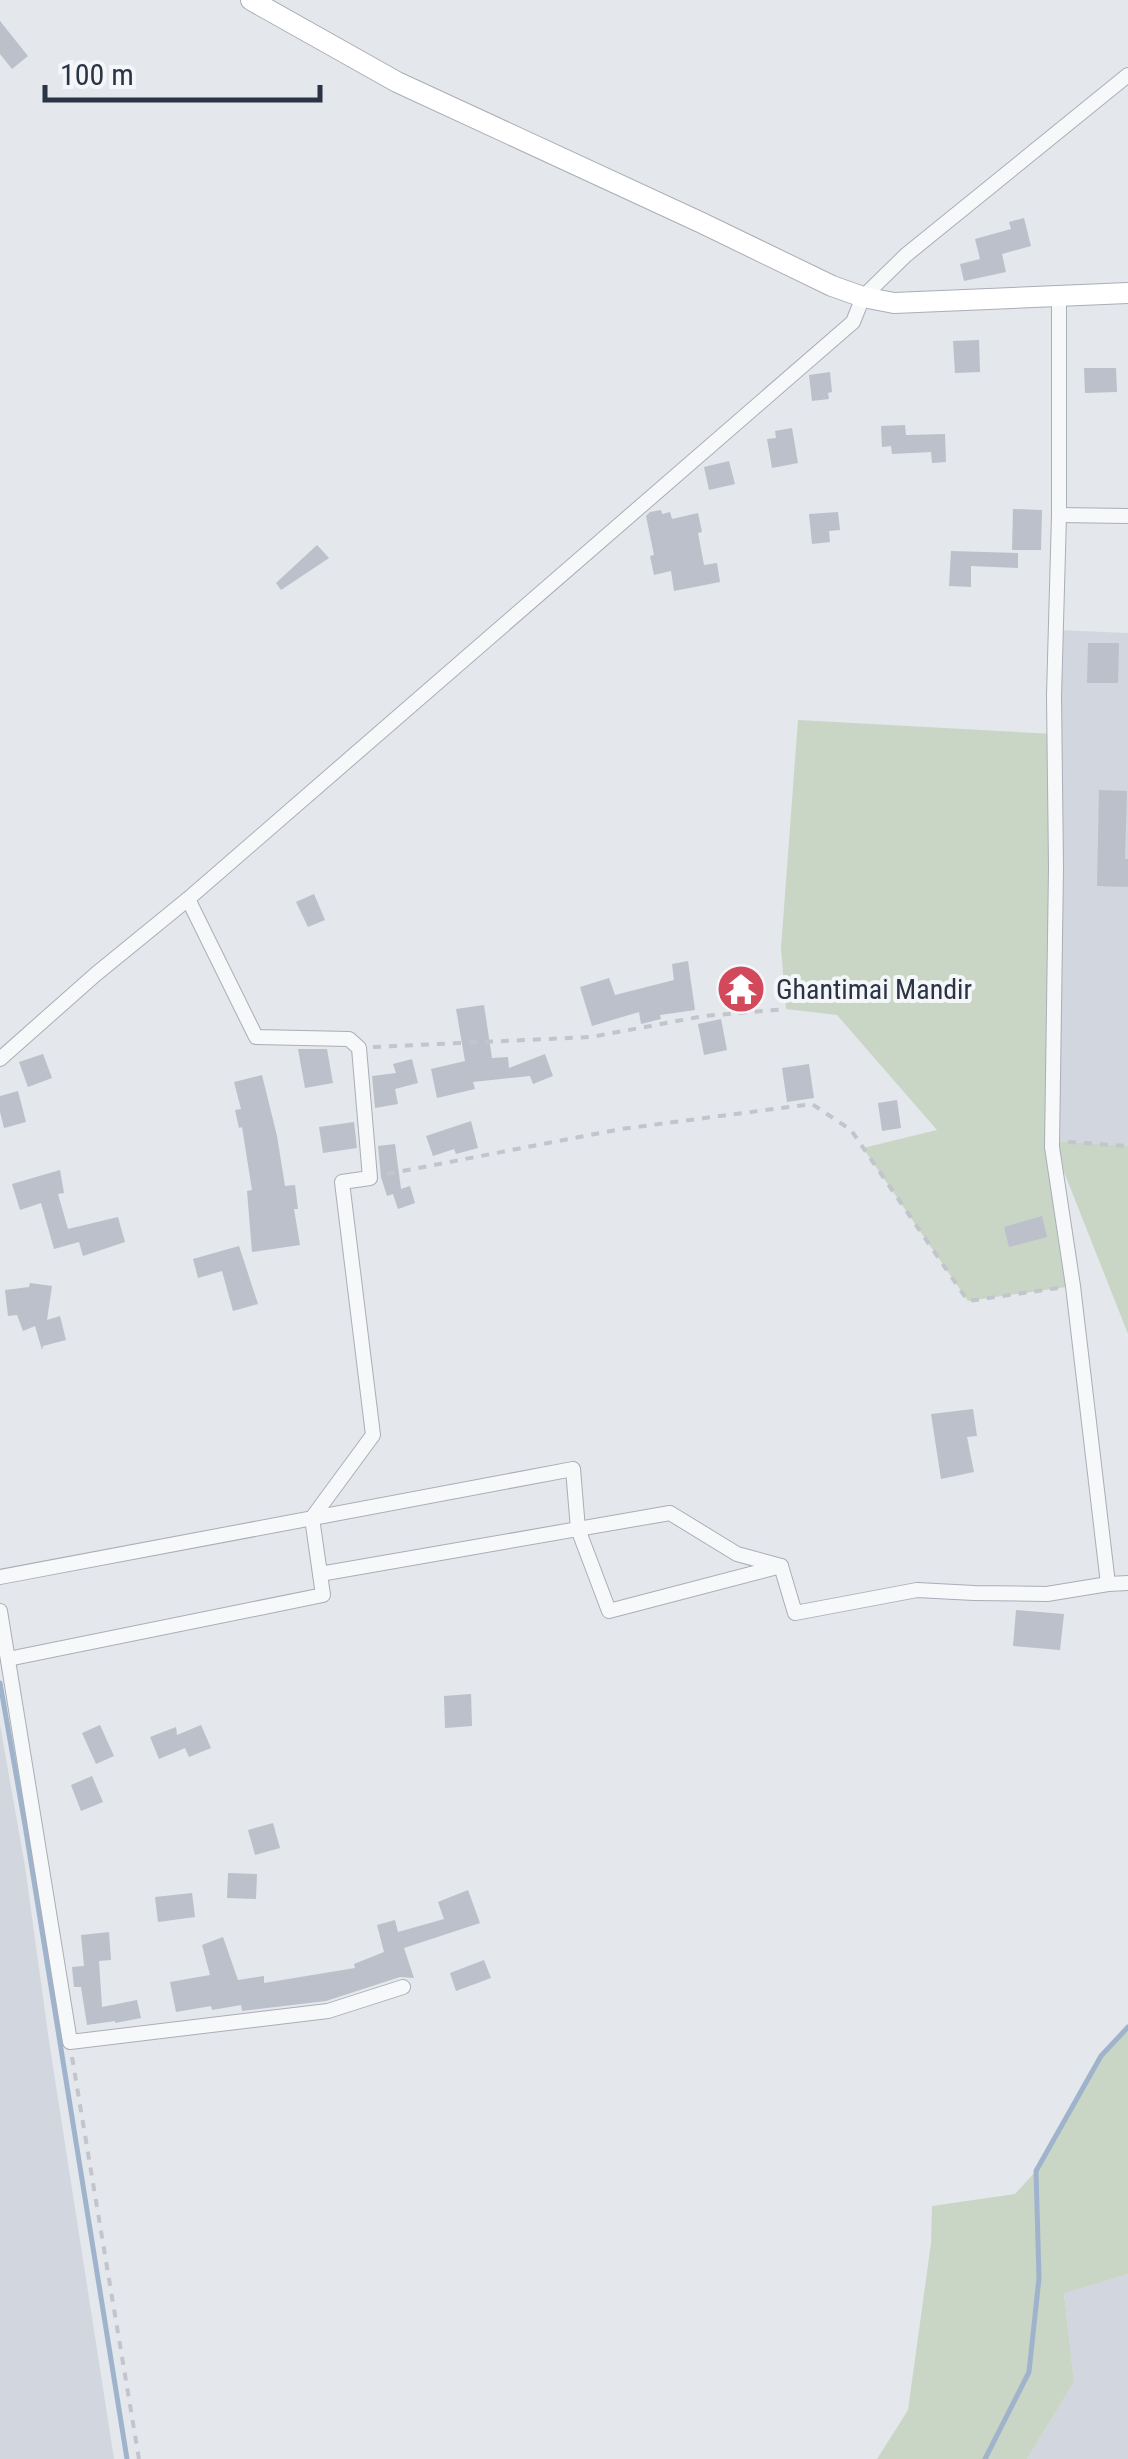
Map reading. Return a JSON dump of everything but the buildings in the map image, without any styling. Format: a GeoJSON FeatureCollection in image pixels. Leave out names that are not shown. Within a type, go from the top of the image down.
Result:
{"type":"FeatureCollection","features":[{"type":"Feature","properties":{"kind":"main road"},"geometry":{"type":"LineString","coordinates":[[251,0],[397,82],[832,286],[894,303],[1128,292]]}},
{"type":"Feature","properties":{"kind":"street"},"geometry":{"type":"LineString","coordinates":[[0,1059],[838,335],[852,322],[863,296],[906,256],[1128,75]]}},
{"type":"Feature","properties":{"kind":"street"},"geometry":{"type":"LineString","coordinates":[[1058,295],[1052,1141],[1108,1584]]}},
{"type":"Feature","properties":{"kind":"street"},"geometry":{"type":"LineString","coordinates":[[1059,515],[1128,516]]}},
{"type":"Feature","properties":{"kind":"street"},"geometry":{"type":"LineString","coordinates":[[8,1660],[323,1595],[312,1518],[373,1435],[342,1182],[370,1178],[359,1048],[349,1039],[256,1038],[188,899]]}},
{"type":"Feature","properties":{"kind":"street"},"geometry":{"type":"LineString","coordinates":[[0,1577],[572,1469],[578,1529],[609,1610],[780,1566]]}},
{"type":"Feature","properties":{"kind":"street"},"geometry":{"type":"LineString","coordinates":[[320,1574],[670,1514],[737,1554],[780,1566]]}},
{"type":"Feature","properties":{"kind":"street"},"geometry":{"type":"LineString","coordinates":[[780,1566],[795,1613],[917,1590],[1047,1594],[1128,1583]]}},
{"type":"Feature","properties":{"kind":"street"},"geometry":{"type":"LineString","coordinates":[[0,1612],[70,2042],[328,2011],[403,1986]]}},
{"type":"Feature","properties":{"kind":"path"},"geometry":{"type":"LineString","coordinates":[[359,1048],[591,1036],[704,1016],[786,1010]]}},
{"type":"Feature","properties":{"kind":"path"},"geometry":{"type":"LineString","coordinates":[[370,1178],[621,1129],[812,1104],[851,1130],[968,1301],[1072,1286]]}},
{"type":"Feature","properties":{"kind":"path"},"geometry":{"type":"LineString","coordinates":[[1052,1141],[1128,1146]]}},
{"type":"Feature","properties":{"kind":"path"},"geometry":{"type":"LineString","coordinates":[[70,2042],[138,2459]]}},
{"type":"Feature","properties":{"kind":"shaded area"},"geometry":{"type":"Polygon","coordinates":[[[1057,630],[1128,633],[1128,1146],[1052,1141],[1057,630]]]}},
{"type":"Feature","properties":{"kind":"shaded area"},"geometry":{"type":"Polygon","coordinates":[[[0,1725],[25,1866],[114,2459],[0,2459],[0,1725]]]}},
{"type":"Feature","properties":{"kind":"shaded area"},"geometry":{"type":"Polygon","coordinates":[[[1128,2274],[1128,2459],[1027,2459],[1074,2382],[1064,2292],[1128,2274]]]}},
{"type":"Feature","properties":{"kind":"green space"},"geometry":{"type":"Polygon","coordinates":[[[798,720],[1055,734],[1052,1141],[1128,1146],[1128,1334],[1053,1144],[1073,1286],[968,1301],[863,1148],[937,1130],[837,1015],[786,1009],[781,948],[798,720]]]}},
{"type":"Feature","properties":{"kind":"green space"},"geometry":{"type":"Polygon","coordinates":[[[1128,2027],[1128,2274],[1064,2293],[1074,2382],[1027,2459],[877,2459],[908,2410],[931,2243],[932,2206],[1015,2194],[1036,2171],[1101,2056],[1128,2027]]]}},
{"type":"Feature","properties":{"kind":"waterway"},"geometry":{"type":"LineString","coordinates":[[0,1683],[127,2459]]}},
{"type":"Feature","properties":{"kind":"waterway"},"geometry":{"type":"LineString","coordinates":[[985,2459],[1029,2372],[1039,2278],[1036,2171],[1101,2056],[1128,2027]]}},
{"type":"Feature","properties":{"kind":"place","name":"Ghantimai Mandir"},"geometry":{"type":"Point","coordinates":[741,989]}}]}
